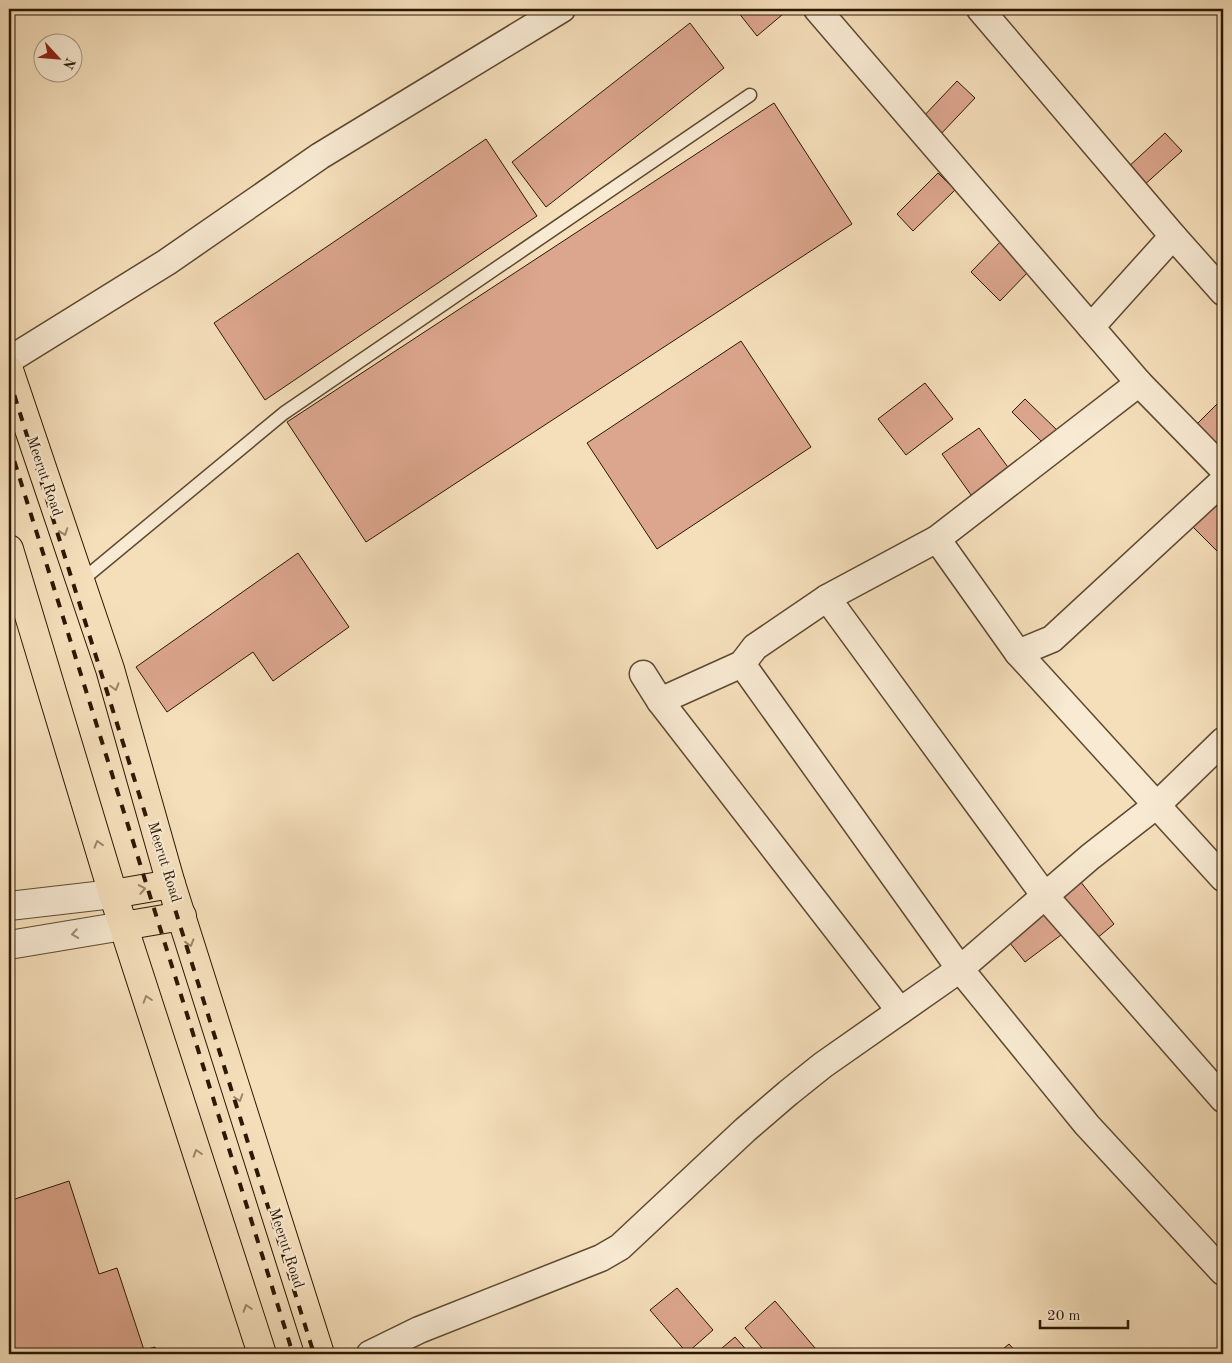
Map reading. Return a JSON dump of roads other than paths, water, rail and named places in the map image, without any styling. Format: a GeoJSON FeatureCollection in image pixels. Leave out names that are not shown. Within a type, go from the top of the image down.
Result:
{"type":"FeatureCollection","features":[{"type":"Feature","properties":{"kind":"main road","name":"Meerut Road"},"geometry":{"type":"LineString","coordinates":[[9,370],[110,669],[171,884],[320,1354]]}},
{"type":"Feature","properties":{"kind":"main road"},"geometry":{"type":"LineString","coordinates":[[9,549],[123,926],[262,1354]]}},
{"type":"Feature","properties":{"kind":"main road"},"geometry":{"type":"LineString","coordinates":[[113,894],[171,884]]}},
{"type":"Feature","properties":{"kind":"main road"},"geometry":{"type":"LineString","coordinates":[[123,926],[182,916]]}},
{"type":"Feature","properties":{"kind":"street"},"geometry":{"type":"LineString","coordinates":[[9,360],[166,262],[320,156],[562,9]]}},
{"type":"Feature","properties":{"kind":"street"},"geometry":{"type":"LineString","coordinates":[[817,9],[1139,383],[1223,470]]}},
{"type":"Feature","properties":{"kind":"street"},"geometry":{"type":"LineString","coordinates":[[980,9],[1172,236],[1223,292]]}},
{"type":"Feature","properties":{"kind":"street"},"geometry":{"type":"LineString","coordinates":[[1091,328],[1172,236]]}},
{"type":"Feature","properties":{"kind":"street"},"geometry":{"type":"LineString","coordinates":[[660,701],[742,664],[755,647],[827,598],[937,539],[1139,383]]}},
{"type":"Feature","properties":{"kind":"street"},"geometry":{"type":"LineString","coordinates":[[1018,653],[1052,639],[1223,480]]}},
{"type":"Feature","properties":{"kind":"street"},"geometry":{"type":"LineString","coordinates":[[937,539],[1018,653],[1158,804],[1223,878]]}},
{"type":"Feature","properties":{"kind":"street"},"geometry":{"type":"LineString","coordinates":[[827,598],[1045,896],[1223,1099]]}},
{"type":"Feature","properties":{"kind":"street"},"geometry":{"type":"LineString","coordinates":[[742,664],[960,969],[1086,1125],[1223,1272]]}},
{"type":"Feature","properties":{"kind":"street"},"geometry":{"type":"LineString","coordinates":[[642,674],[660,701],[900,1011]]}},
{"type":"Feature","properties":{"kind":"street"},"geometry":{"type":"LineString","coordinates":[[370,1354],[419,1330],[601,1258],[620,1247],[745,1130],[823,1065],[960,969],[1090,856],[1158,804],[1223,741]]}},
{"type":"Feature","properties":{"kind":"street"},"geometry":{"type":"LineString","coordinates":[[113,894],[17,905],[21,943],[123,926]]}},
{"type":"Feature","properties":{"kind":"lane"},"geometry":{"type":"LineString","coordinates":[[81,581],[284,413],[750,95]]}},
{"type":"Feature","properties":{"kind":"railway"},"geometry":{"type":"LineString","coordinates":[[9,378],[314,1354]]}},
{"type":"Feature","properties":{"kind":"railway"},"geometry":{"type":"LineString","coordinates":[[9,444],[293,1354]]}}]}
